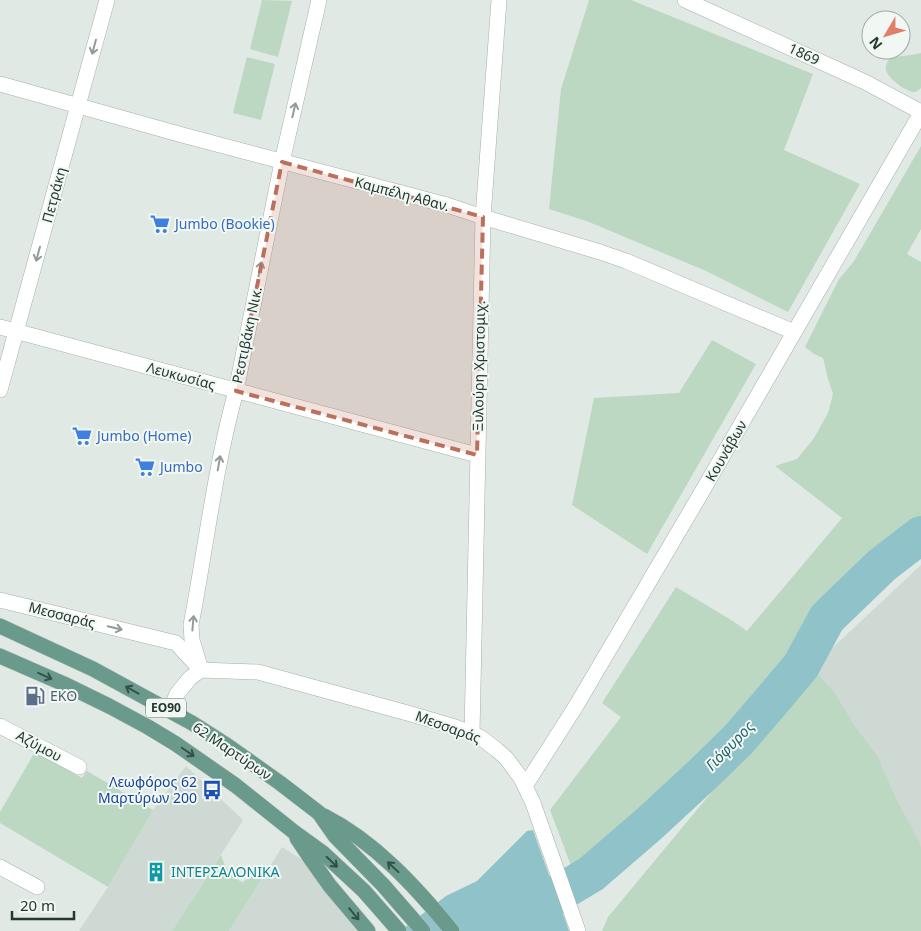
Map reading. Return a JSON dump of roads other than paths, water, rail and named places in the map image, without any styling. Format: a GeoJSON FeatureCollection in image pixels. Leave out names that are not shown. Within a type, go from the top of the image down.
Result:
{"type":"FeatureCollection","features":[{"type":"Feature","properties":{"kind":"main road","name":"62 Μαρτύρων"},"geometry":{"type":"LineString","coordinates":[[0,626],[93,669],[170,710],[228,746],[280,783],[318,813],[335,836],[383,885],[423,931]]}},
{"type":"Feature","properties":{"kind":"main road","name":"62 Μαρτύρων"},"geometry":{"type":"LineString","coordinates":[[0,656],[127,715],[164,736],[235,785],[331,860],[364,891],[397,928]]}},
{"type":"Feature","properties":{"kind":"main road","name":"ΕΟ90"},"geometry":{"type":"LineString","coordinates":[[318,813],[346,829],[374,850],[406,879],[452,931]]}},
{"type":"Feature","properties":{"kind":"main road","name":"ΕΟ90"},"geometry":{"type":"LineString","coordinates":[[294,832],[318,869],[368,931]]}},
{"type":"Feature","properties":{"kind":"street","name":"Πετράκη"},"geometry":{"type":"LineString","coordinates":[[0,390],[107,0]]}},
{"type":"Feature","properties":{"kind":"street","name":"Ρεστιβάκη Νικ."},"geometry":{"type":"LineString","coordinates":[[201,670],[192,640],[191,625],[226,426],[236,391],[282,162],[319,0]]}},
{"type":"Feature","properties":{"kind":"street","name":"Ξυλούρη Χριστομιχ."},"geometry":{"type":"LineString","coordinates":[[472,733],[483,217],[499,0]]}},
{"type":"Feature","properties":{"kind":"street","name":"1869"},"geometry":{"type":"LineString","coordinates":[[685,0],[700,3],[865,82],[921,112]]}},
{"type":"Feature","properties":{"kind":"street","name":"Καμπέλη Αθαν."},"geometry":{"type":"LineString","coordinates":[[0,84],[177,134],[447,205],[600,252],[626,261],[794,332]]}},
{"type":"Feature","properties":{"kind":"street","name":"Κουνάβων"},"geometry":{"type":"LineString","coordinates":[[525,786],[576,706],[694,506],[921,112]]}},
{"type":"Feature","properties":{"kind":"street","name":"Λευκωσίας"},"geometry":{"type":"LineString","coordinates":[[0,327],[477,455]]}},
{"type":"Feature","properties":{"kind":"street","name":"Μεσσαράς"},"geometry":{"type":"LineString","coordinates":[[0,600],[176,644],[201,670],[258,672],[455,727],[472,733],[486,741],[506,758],[525,786],[533,803],[578,931]]}},
{"type":"Feature","properties":{"kind":"street"},"geometry":{"type":"LineString","coordinates":[[170,710],[177,694],[190,678],[201,670]]}},
{"type":"Feature","properties":{"kind":"street","name":"Αζύμου"},"geometry":{"type":"LineString","coordinates":[[0,726],[79,767]]}},
{"type":"Feature","properties":{"kind":"street"},"geometry":{"type":"LineString","coordinates":[[0,867],[37,887]]}},
{"type":"Feature","properties":{"kind":"water"},"geometry":{"type":"Polygon","coordinates":[[[533,830],[569,931],[400,931],[446,896],[477,881],[527,831],[533,830]]]}},
{"type":"Feature","properties":{"kind":"waterway","name":"Γιόφυρος"},"geometry":{"type":"LineString","coordinates":[[510,931],[556,895],[591,874],[703,774],[738,740],[801,666],[827,618],[882,565],[921,535]]}},
{"type":"Feature","properties":{"kind":"place","name":"Jumbo (Bookie)"},"geometry":{"type":"Point","coordinates":[160,224]}},
{"type":"Feature","properties":{"kind":"place","name":"Jumbo (Home)"},"geometry":{"type":"Point","coordinates":[82,436]}},
{"type":"Feature","properties":{"kind":"place","name":"Jumbo"},"geometry":{"type":"Point","coordinates":[145,467]}},
{"type":"Feature","properties":{"kind":"place","name":"EKO"},"geometry":{"type":"Point","coordinates":[35,696]}},
{"type":"Feature","properties":{"kind":"place","name":"Λεωφόρος 62 Μαρτύρων 200"},"geometry":{"type":"Point","coordinates":[212,790]}},
{"type":"Feature","properties":{"kind":"place","name":"ΙΝΤΕΡΣΑΛΟΝΙΚΑ"},"geometry":{"type":"Point","coordinates":[156,872]}}]}
